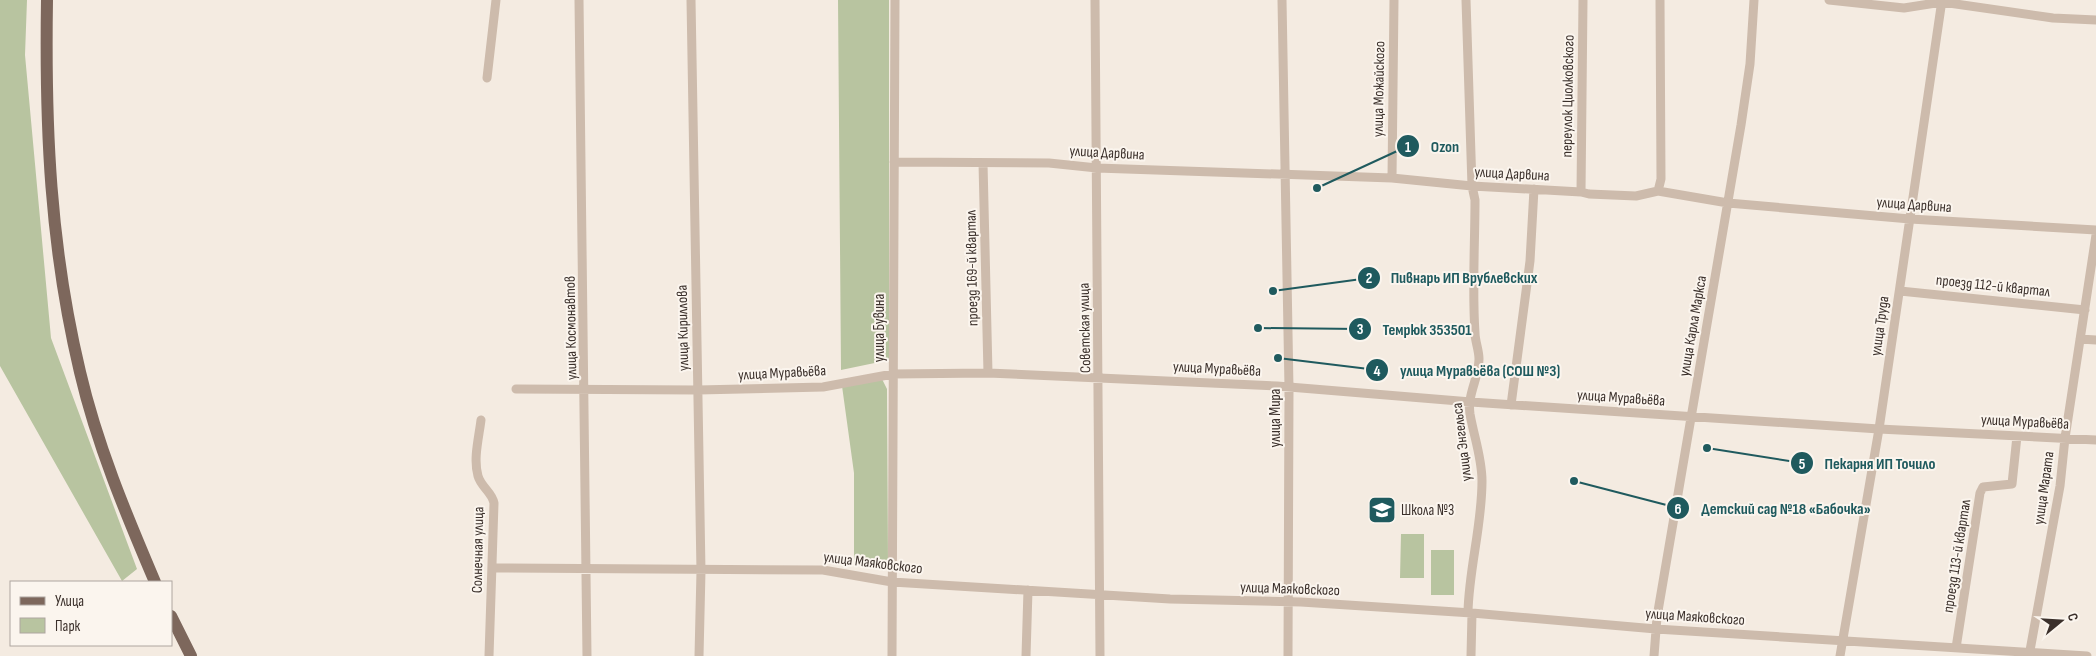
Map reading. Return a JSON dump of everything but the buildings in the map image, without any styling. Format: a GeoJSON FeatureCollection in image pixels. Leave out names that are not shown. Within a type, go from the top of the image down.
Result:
{"type":"FeatureCollection","features":[{"type":"Feature","properties":{"kind":"main road"},"geometry":{"type":"LineString","coordinates":[[47,0],[47,143],[56,248],[66,303],[80,373],[102,450],[126,514],[155,581]]}},
{"type":"Feature","properties":{"kind":"main road"},"geometry":{"type":"LineString","coordinates":[[172,618],[191,656]]}},
{"type":"Feature","properties":{"kind":"street"},"geometry":{"type":"LineString","coordinates":[[488,78],[496,0]]}},
{"type":"Feature","properties":{"kind":"street","name":"улица Космонавтов"},"geometry":{"type":"LineString","coordinates":[[579,0],[588,570],[587,656]]}},
{"type":"Feature","properties":{"kind":"street","name":"улица Кириллова"},"geometry":{"type":"LineString","coordinates":[[691,0],[701,571],[699,656]]}},
{"type":"Feature","properties":{"kind":"street","name":"улица Бувина"},"geometry":{"type":"LineString","coordinates":[[892,656],[894,0]]}},
{"type":"Feature","properties":{"kind":"street","name":"Советская улица"},"geometry":{"type":"LineString","coordinates":[[1094,0],[1101,595],[1100,656]]}},
{"type":"Feature","properties":{"kind":"street","name":"улица Мира"},"geometry":{"type":"LineString","coordinates":[[1282,0],[1289,388],[1290,602],[1288,656]]}},
{"type":"Feature","properties":{"kind":"street","name":"улица Можайского"},"geometry":{"type":"LineString","coordinates":[[1392,178],[1394,0]]}},
{"type":"Feature","properties":{"kind":"street","name":"улица Энгельса"},"geometry":{"type":"LineString","coordinates":[[1466,0],[1472,186],[1475,200],[1475,334],[1479,360],[1478,374],[1471,392],[1470,415],[1478,446],[1482,482],[1479,534],[1468,585],[1471,656]]}},
{"type":"Feature","properties":{"kind":"street","name":"переулок Циолковского"},"geometry":{"type":"LineString","coordinates":[[1581,192],[1582,0]]}},
{"type":"Feature","properties":{"kind":"street"},"geometry":{"type":"LineString","coordinates":[[1658,191],[1661,179],[1660,0]]}},
{"type":"Feature","properties":{"kind":"street","name":"улица Карла Маркса"},"geometry":{"type":"LineString","coordinates":[[1654,656],[1656,629],[1750,64],[1754,0]]}},
{"type":"Feature","properties":{"kind":"street"},"geometry":{"type":"LineString","coordinates":[[1829,0],[1904,8],[1942,1],[2053,18],[2096,20]]}},
{"type":"Feature","properties":{"kind":"street","name":"улица Труда"},"geometry":{"type":"LineString","coordinates":[[1840,656],[1841,640],[1879,429],[1942,1]]}},
{"type":"Feature","properties":{"kind":"street","name":"улица Дарвина"},"geometry":{"type":"LineString","coordinates":[[894,162],[1049,163],[1097,168],[1392,178],[1472,186],[1636,196],[1658,191],[1728,203],[1910,218],[2096,230]]}},
{"type":"Feature","properties":{"kind":"street","name":"проезд 169-й квартал"},"geometry":{"type":"LineString","coordinates":[[983,163],[988,374]]}},
{"type":"Feature","properties":{"kind":"street"},"geometry":{"type":"LineString","coordinates":[[1511,405],[1530,262],[1534,189]]}},
{"type":"Feature","properties":{"kind":"street","name":"улица Марата"},"geometry":{"type":"LineString","coordinates":[[2029,654],[2052,531],[2096,235]]}},
{"type":"Feature","properties":{"kind":"street","name":"проезд 112-й квартал"},"geometry":{"type":"LineString","coordinates":[[1900,291],[2084,310]]}},
{"type":"Feature","properties":{"kind":"street"},"geometry":{"type":"LineString","coordinates":[[2080,339],[2096,340]]}},
{"type":"Feature","properties":{"kind":"street","name":"улица Муравьёва"},"geometry":{"type":"LineString","coordinates":[[516,389],[698,390],[823,387],[893,374],[1099,377],[1289,388],[1511,405],[1879,429],[2096,440]]}},
{"type":"Feature","properties":{"kind":"street","name":"Солнечная улица"},"geometry":{"type":"LineString","coordinates":[[481,420],[476,468],[478,477],[494,503],[489,656]]}},
{"type":"Feature","properties":{"kind":"street","name":"проезд 113-й квартал"},"geometry":{"type":"LineString","coordinates":[[1953,650],[1980,493],[1983,487],[1987,485],[2012,484],[2017,436]]}},
{"type":"Feature","properties":{"kind":"street","name":"улица Маяковского"},"geometry":{"type":"LineString","coordinates":[[492,568],[701,571],[823,570],[892,582],[1101,595],[1290,602],[1470,613],[1656,629],[1841,640],[1953,650],[2087,656]]}},
{"type":"Feature","properties":{"kind":"street"},"geometry":{"type":"LineString","coordinates":[[1026,656],[1028,590]]}},
{"type":"Feature","properties":{"kind":"green space"},"geometry":{"type":"Polygon","coordinates":[[[0,0],[27,0],[25,55],[51,338],[137,569],[122,581],[0,366],[0,0]]]}},
{"type":"Feature","properties":{"kind":"green space"},"geometry":{"type":"Polygon","coordinates":[[[838,0],[889,0],[889,360],[841,370],[838,0]]]}},
{"type":"Feature","properties":{"kind":"green space"},"geometry":{"type":"Polygon","coordinates":[[[882,379],[887,389],[888,561],[884,571],[854,561],[854,473],[842,386],[882,379]]]}},
{"type":"Feature","properties":{"kind":"green space"},"geometry":{"type":"Polygon","coordinates":[[[1401,534],[1424,534],[1424,578],[1400,578],[1401,534]]]}},
{"type":"Feature","properties":{"kind":"green space"},"geometry":{"type":"Polygon","coordinates":[[[1431,550],[1454,550],[1454,595],[1431,595],[1431,550]]]}},
{"type":"Feature","properties":{"kind":"place","name":"Ozon"},"geometry":{"type":"Point","coordinates":[1317,188]}},
{"type":"Feature","properties":{"kind":"place","name":"Пивнарь ИП Врублевских"},"geometry":{"type":"Point","coordinates":[1273,291]}},
{"type":"Feature","properties":{"kind":"place","name":"Темрюк 353501"},"geometry":{"type":"Point","coordinates":[1258,328]}},
{"type":"Feature","properties":{"kind":"place","name":"улица Муравьёва (СОШ №3)"},"geometry":{"type":"Point","coordinates":[1278,358]}},
{"type":"Feature","properties":{"kind":"place","name":"Пекарня ИП Точило"},"geometry":{"type":"Point","coordinates":[1707,448]}},
{"type":"Feature","properties":{"kind":"place","name":"Детский сад №18 «Бабочка»"},"geometry":{"type":"Point","coordinates":[1574,481]}},
{"type":"Feature","properties":{"kind":"place","name":"Школа №3"},"geometry":{"type":"Point","coordinates":[1382,510]}}]}
